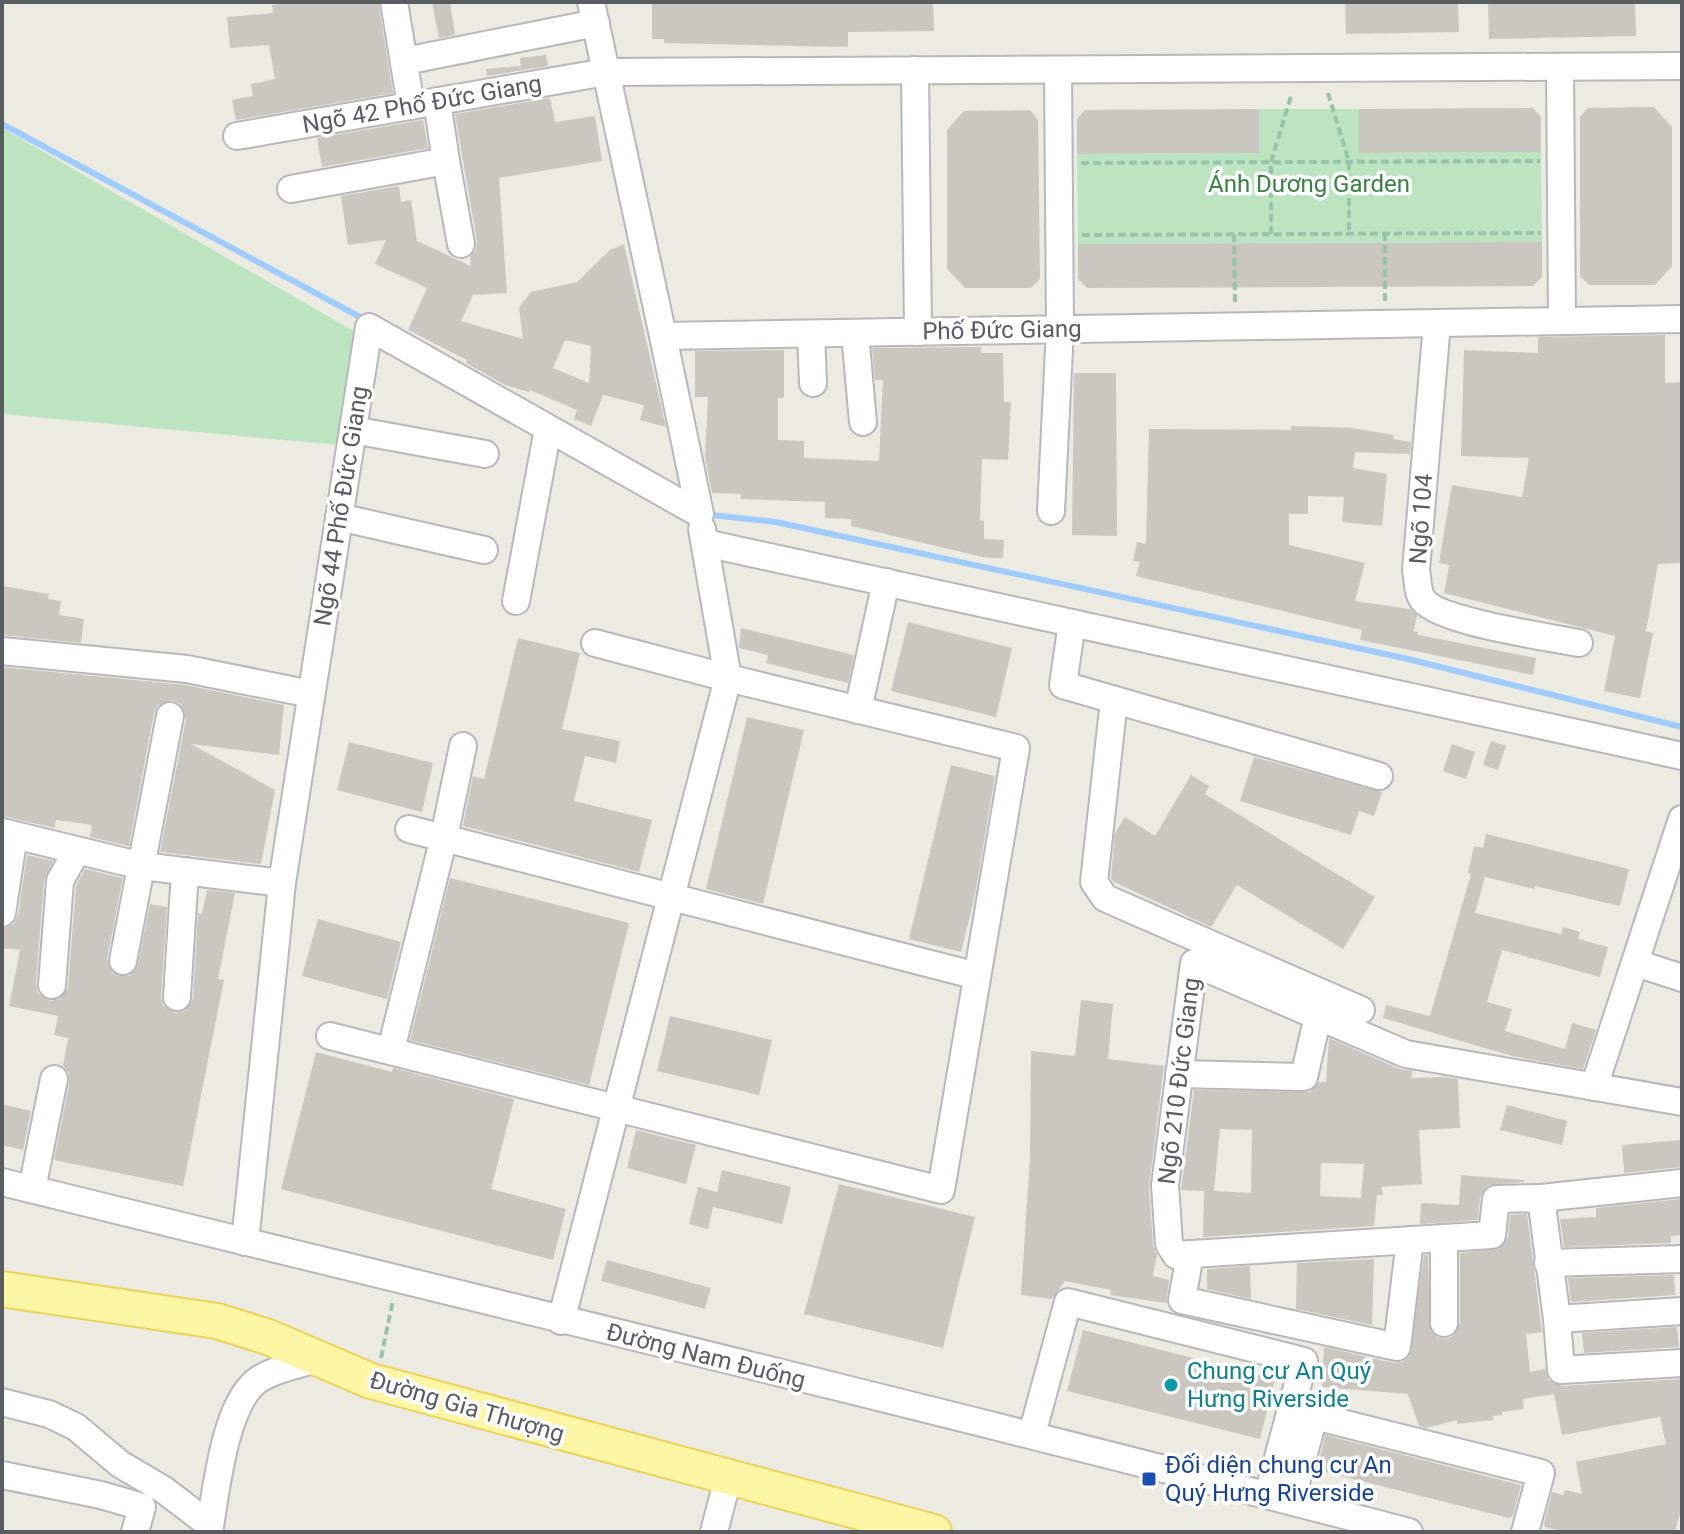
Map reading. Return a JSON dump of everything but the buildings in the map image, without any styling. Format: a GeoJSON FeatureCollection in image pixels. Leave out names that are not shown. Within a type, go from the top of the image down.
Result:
{"type":"FeatureCollection","features":[{"type":"Feature","properties":{"kind":"main road","name":"Đường Gia Thượng"},"geometry":{"type":"LineString","coordinates":[[2,1289],[217,1321],[268,1337],[371,1381],[934,1532]]}},
{"type":"Feature","properties":{"kind":"street"},"geometry":{"type":"LineString","coordinates":[[394,2],[405,61],[446,161],[461,244]]}},
{"type":"Feature","properties":{"kind":"street"},"geometry":{"type":"LineString","coordinates":[[405,61],[593,12],[700,514],[728,678],[561,1321]]}},
{"type":"Feature","properties":{"kind":"street","name":"Ngõ 42 Phố Đức Giang"},"geometry":{"type":"LineString","coordinates":[[237,136],[606,72],[1682,66]]}},
{"type":"Feature","properties":{"kind":"street"},"geometry":{"type":"LineString","coordinates":[[1560,67],[1562,321]]}},
{"type":"Feature","properties":{"kind":"street"},"geometry":{"type":"LineString","coordinates":[[915,70],[918,332]]}},
{"type":"Feature","properties":{"kind":"street"},"geometry":{"type":"LineString","coordinates":[[1051,511],[1060,329],[1058,70]]}},
{"type":"Feature","properties":{"kind":"street"},"geometry":{"type":"LineString","coordinates":[[291,189],[446,161]]}},
{"type":"Feature","properties":{"kind":"street","name":"Phố Đức Giang"},"geometry":{"type":"LineString","coordinates":[[663,336],[1682,319]]}},
{"type":"Feature","properties":{"kind":"street","name":"Ngõ 104"},"geometry":{"type":"LineString","coordinates":[[1437,323],[1416,570],[1423,599],[1432,608],[1455,617],[1579,643]]}},
{"type":"Feature","properties":{"kind":"street","name":"Ngõ 44 Phố Đức Giang"},"geometry":{"type":"LineString","coordinates":[[245,1242],[282,883],[369,327],[700,514]]}},
{"type":"Feature","properties":{"kind":"street"},"geometry":{"type":"LineString","coordinates":[[855,333],[863,422]]}},
{"type":"Feature","properties":{"kind":"street"},"geometry":{"type":"LineString","coordinates":[[811,334],[813,383]]}},
{"type":"Feature","properties":{"kind":"street"},"geometry":{"type":"LineString","coordinates":[[516,601],[548,429]]}},
{"type":"Feature","properties":{"kind":"street"},"geometry":{"type":"LineString","coordinates":[[353,430],[485,454]]}},
{"type":"Feature","properties":{"kind":"street"},"geometry":{"type":"LineString","coordinates":[[339,517],[484,550]]}},
{"type":"Feature","properties":{"kind":"street"},"geometry":{"type":"LineString","coordinates":[[705,543],[1682,756]]}},
{"type":"Feature","properties":{"kind":"street"},"geometry":{"type":"LineString","coordinates":[[858,710],[886,582]]}},
{"type":"Feature","properties":{"kind":"street"},"geometry":{"type":"LineString","coordinates":[[1072,623],[1063,685],[1379,776]]}},
{"type":"Feature","properties":{"kind":"street"},"geometry":{"type":"LineString","coordinates":[[330,1036],[941,1190],[1016,748],[595,643]]}},
{"type":"Feature","properties":{"kind":"street"},"geometry":{"type":"LineString","coordinates":[[2,651],[187,669],[311,694]]}},
{"type":"Feature","properties":{"kind":"street"},"geometry":{"type":"LineString","coordinates":[[1114,700],[1094,882],[1105,898],[1361,1010]]}},
{"type":"Feature","properties":{"kind":"street"},"geometry":{"type":"LineString","coordinates":[[123,961],[170,716]]}},
{"type":"Feature","properties":{"kind":"street"},"geometry":{"type":"LineString","coordinates":[[391,1050],[444,837],[463,746]]}},
{"type":"Feature","properties":{"kind":"street"},"geometry":{"type":"LineString","coordinates":[[1594,1087],[1682,819]]}},
{"type":"Feature","properties":{"kind":"street"},"geometry":{"type":"LineString","coordinates":[[409,829],[977,976]]}},
{"type":"Feature","properties":{"kind":"street"},"geometry":{"type":"LineString","coordinates":[[2,913],[8,833],[142,866],[282,883]]}},
{"type":"Feature","properties":{"kind":"street"},"geometry":{"type":"LineString","coordinates":[[52,985],[60,881],[76,852]]}},
{"type":"Feature","properties":{"kind":"street"},"geometry":{"type":"LineString","coordinates":[[177,997],[185,871]]}},
{"type":"Feature","properties":{"kind":"street","name":"Ngõ 210 Đức Giang"},"geometry":{"type":"LineString","coordinates":[[1190,1254],[1176,1255],[1169,1244],[1165,1185],[1194,963],[1406,1054],[1682,1102]]}},
{"type":"Feature","properties":{"kind":"street"},"geometry":{"type":"LineString","coordinates":[[1636,963],[1682,978]]}},
{"type":"Feature","properties":{"kind":"street"},"geometry":{"type":"LineString","coordinates":[[1179,1074],[1304,1077],[1318,1016]]}},
{"type":"Feature","properties":{"kind":"street"},"geometry":{"type":"LineString","coordinates":[[32,1189],[54,1079]]}},
{"type":"Feature","properties":{"kind":"street","name":"Đường Nam Đuống"},"geometry":{"type":"LineString","coordinates":[[2,1182],[1032,1434],[1409,1532]]}},
{"type":"Feature","properties":{"kind":"street"},"geometry":{"type":"LineString","coordinates":[[1410,1240],[1397,1347],[1182,1300],[1190,1254],[1410,1240],[1492,1235],[1496,1199],[1541,1198],[1682,1183]]}},
{"type":"Feature","properties":{"kind":"street"},"geometry":{"type":"LineString","coordinates":[[1541,1198],[1561,1370],[1682,1363]]}},
{"type":"Feature","properties":{"kind":"street"},"geometry":{"type":"LineString","coordinates":[[1444,1238],[1444,1323]]}},
{"type":"Feature","properties":{"kind":"street"},"geometry":{"type":"LineString","coordinates":[[1548,1263],[1682,1259]]}},
{"type":"Feature","properties":{"kind":"street"},"geometry":{"type":"LineString","coordinates":[[1032,1434],[1068,1302],[1304,1361],[1280,1498]]}},
{"type":"Feature","properties":{"kind":"street"},"geometry":{"type":"LineString","coordinates":[[1557,1319],[1682,1311]]}},
{"type":"Feature","properties":{"kind":"street"},"geometry":{"type":"LineString","coordinates":[[2,1402],[49,1414],[76,1427],[120,1464],[164,1490],[210,1528],[228,1437],[244,1395],[264,1377],[317,1359]]}},
{"type":"Feature","properties":{"kind":"street"},"geometry":{"type":"LineString","coordinates":[[1280,1498],[1314,1416],[1541,1473],[1525,1532]]}},
{"type":"Feature","properties":{"kind":"street"},"geometry":{"type":"LineString","coordinates":[[2,1475],[101,1495],[142,1507],[135,1532]]}},
{"type":"Feature","properties":{"kind":"street"},"geometry":{"type":"LineString","coordinates":[[714,1532],[728,1478]]}},
{"type":"Feature","properties":{"kind":"path"},"geometry":{"type":"LineString","coordinates":[[1271,234],[1271,162],[1292,93]]}},
{"type":"Feature","properties":{"kind":"path"},"geometry":{"type":"LineString","coordinates":[[1328,93],[1349,162],[1349,233]]}},
{"type":"Feature","properties":{"kind":"path"},"geometry":{"type":"LineString","coordinates":[[1071,163],[1549,161]]}},
{"type":"Feature","properties":{"kind":"path"},"geometry":{"type":"LineString","coordinates":[[1071,235],[1549,232]]}},
{"type":"Feature","properties":{"kind":"path"},"geometry":{"type":"LineString","coordinates":[[1385,233],[1385,302]]}},
{"type":"Feature","properties":{"kind":"path"},"geometry":{"type":"LineString","coordinates":[[1234,234],[1235,303]]}},
{"type":"Feature","properties":{"kind":"path"},"geometry":{"type":"LineString","coordinates":[[379,1368],[397,1280]]}},
{"type":"Feature","properties":{"kind":"green space","name":"Ánh Dương Garden"},"geometry":{"type":"Polygon","coordinates":[[[1259,109],[1359,109],[1360,153],[1541,152],[1542,242],[1078,244],[1077,154],[1259,153],[1259,109]]]}},
{"type":"Feature","properties":{"kind":"green space"},"geometry":{"type":"Polygon","coordinates":[[[2,128],[357,333],[338,445],[2,414],[2,128]]]}},
{"type":"Feature","properties":{"kind":"waterway"},"geometry":{"type":"LineString","coordinates":[[2,124],[360,317]]}},
{"type":"Feature","properties":{"kind":"waterway"},"geometry":{"type":"LineString","coordinates":[[711,515],[776,522],[1408,659],[1682,727]]}},
{"type":"Feature","properties":{"kind":"place","name":"Chung cư An Quý Hưng Riverside"},"geometry":{"type":"Point","coordinates":[1171,1385]}},
{"type":"Feature","properties":{"kind":"place","name":"Đối diện chung cư An Quý Hưng Riverside"},"geometry":{"type":"Point","coordinates":[1149,1479]}}]}
